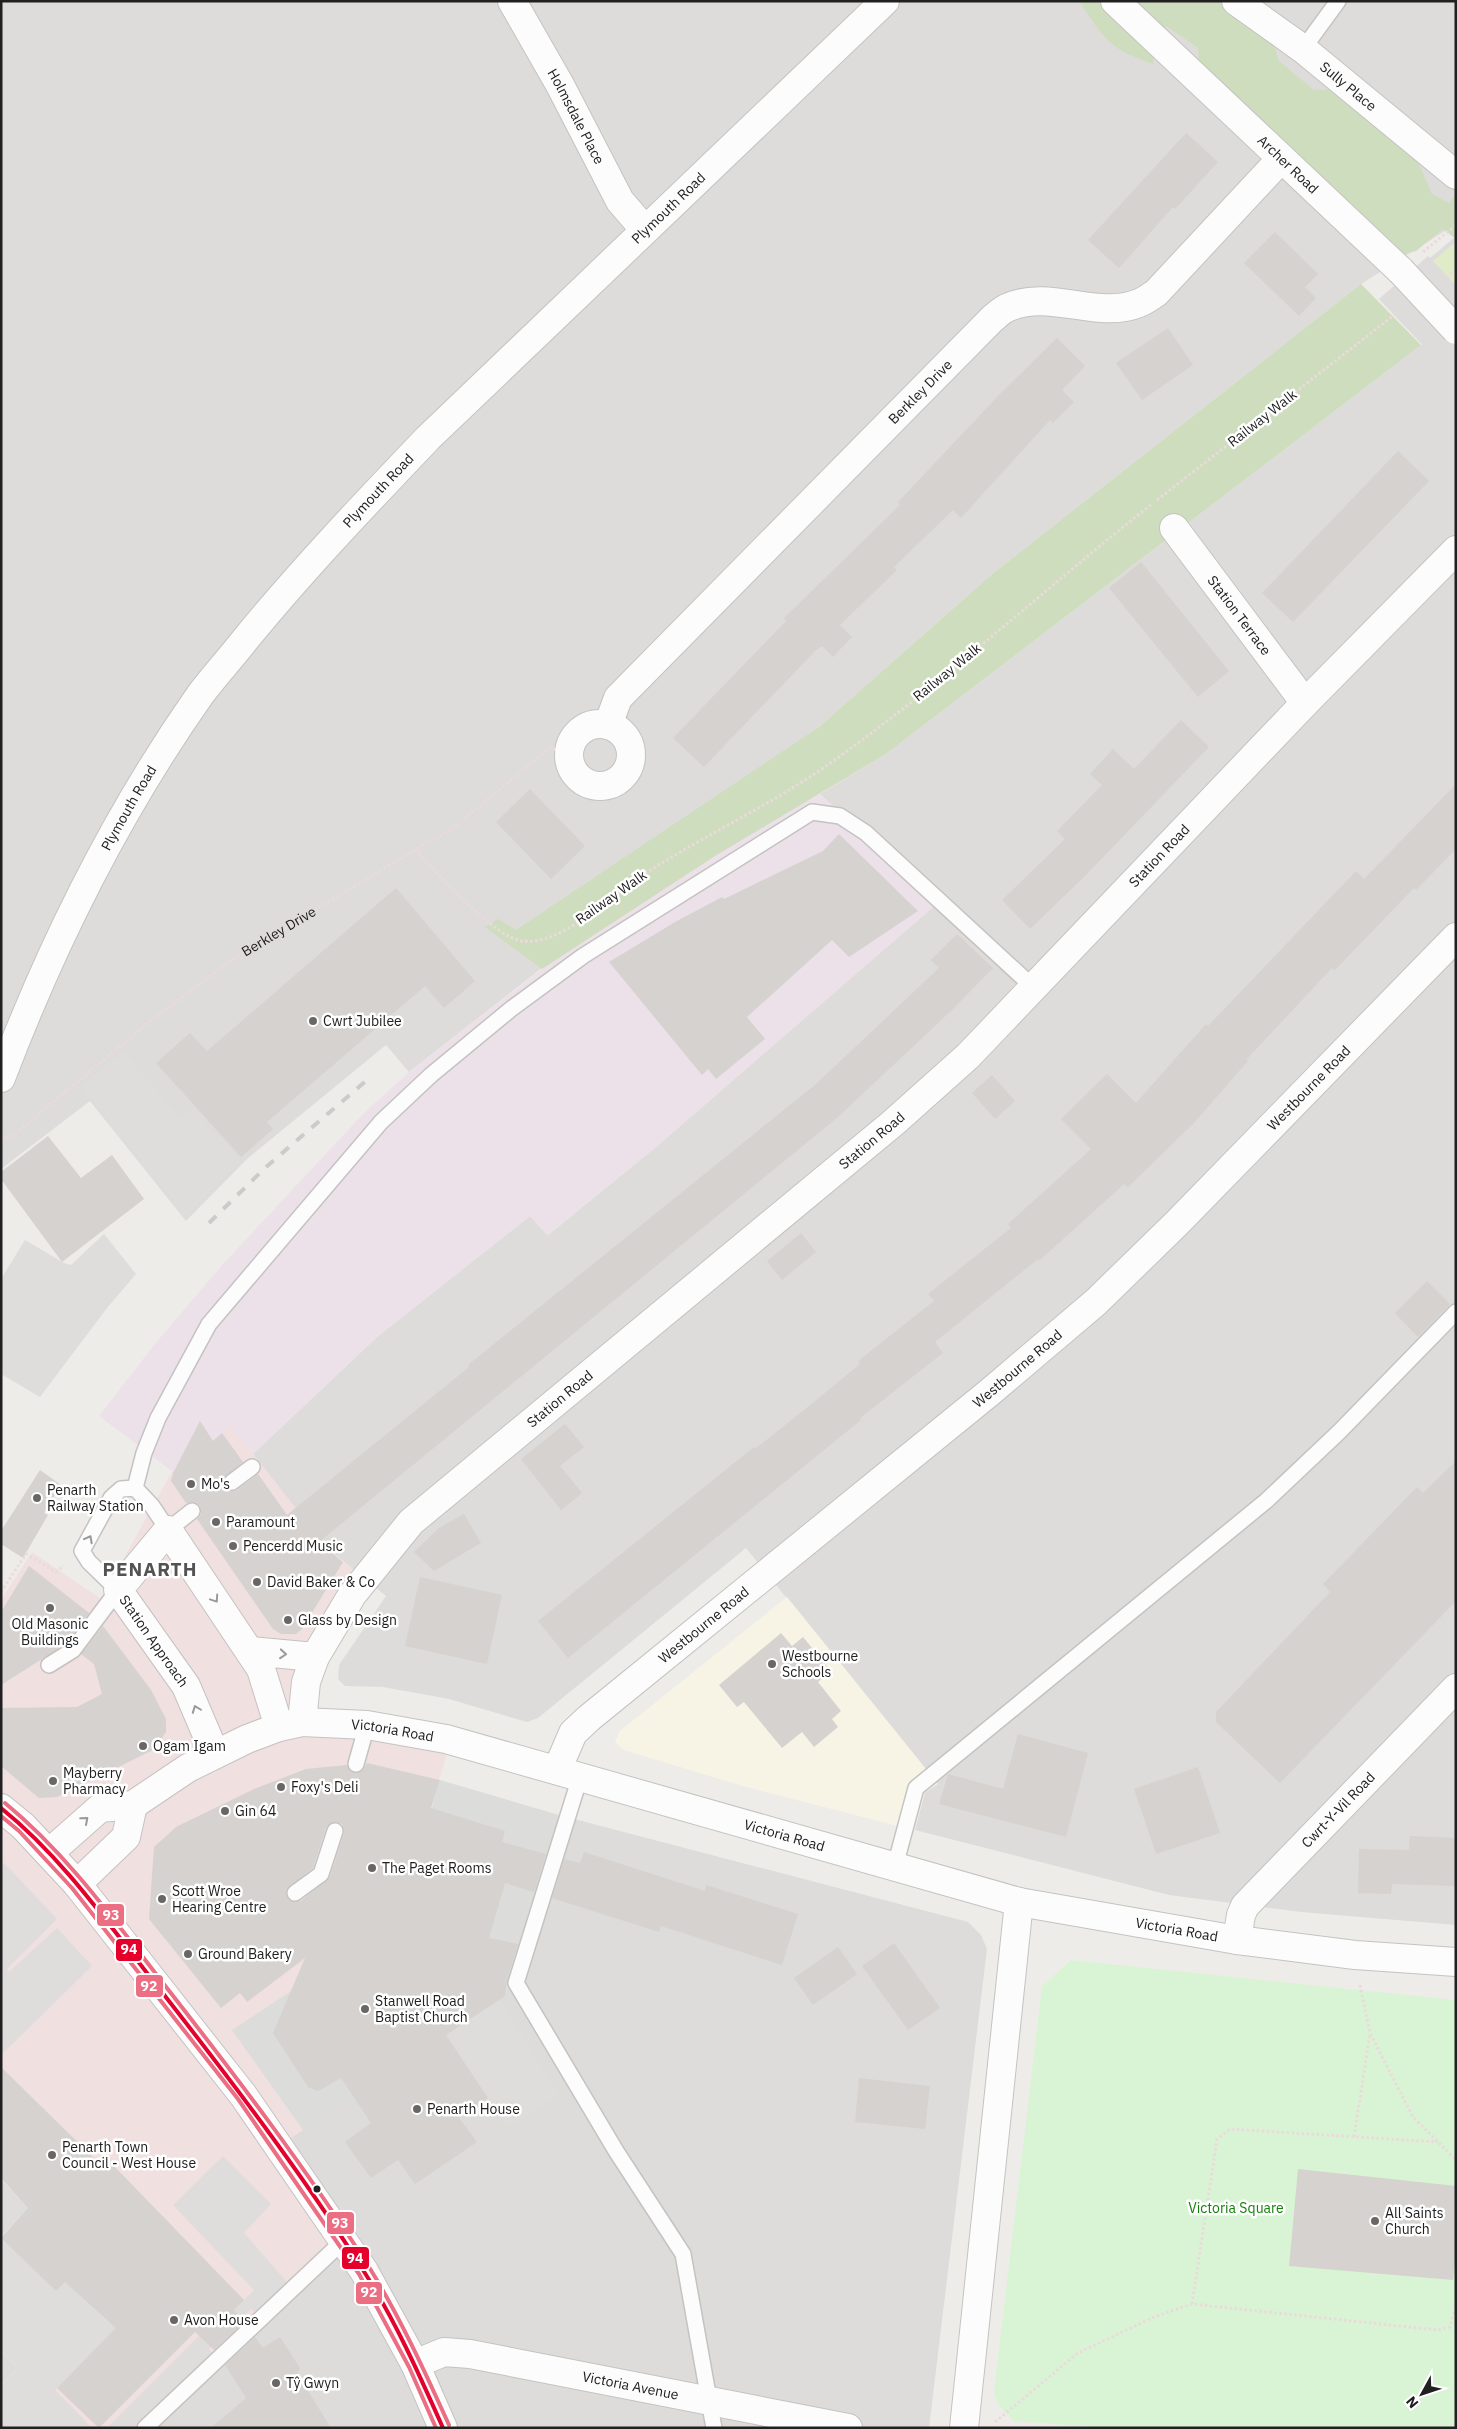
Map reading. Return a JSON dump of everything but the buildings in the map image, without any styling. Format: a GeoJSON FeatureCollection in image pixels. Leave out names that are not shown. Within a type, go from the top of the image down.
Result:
{"type":"FeatureCollection","features":[{"type":"Feature","properties":{"kind":"street","name":"Holmsdale Place"},"geometry":{"type":"LineString","coordinates":[[512,1],[564,94],[620,201],[644,230]]}},
{"type":"Feature","properties":{"kind":"street","name":"Plymouth Road"},"geometry":{"type":"LineString","coordinates":[[1,1078],[21,1025],[64,927],[135,795],[201,694],[266,614],[428,438],[885,1]]}},
{"type":"Feature","properties":{"kind":"street","name":"Archer Road"},"geometry":{"type":"LineString","coordinates":[[1115,1],[1280,160],[1401,271],[1456,330]]}},
{"type":"Feature","properties":{"kind":"street","name":"Sully Place"},"geometry":{"type":"LineString","coordinates":[[1236,1],[1303,49],[1456,176]]}},
{"type":"Feature","properties":{"kind":"street","name":"Berkley Drive"},"geometry":{"type":"LineString","coordinates":[[608,725],[618,698],[993,318],[1008,307],[1024,302],[1105,308],[1122,308],[1140,303],[1156,293],[1280,160]]}},
{"type":"Feature","properties":{"kind":"street","name":"Station Terrace"},"geometry":{"type":"LineString","coordinates":[[1174,528],[1305,703]]}},
{"type":"Feature","properties":{"kind":"street","name":"Station Road"},"geometry":{"type":"LineString","coordinates":[[290,1725],[315,1657],[352,1595],[411,1522],[893,1123],[968,1056],[1305,703],[1456,550]]}},
{"type":"Feature","properties":{"kind":"street"},"geometry":{"type":"LineString","coordinates":[[594,724],[608,725],[622,732],[631,750],[628,769],[613,784],[602,786],[592,785],[574,773],[568,753],[571,742],[585,727],[594,724]]}},
{"type":"Feature","properties":{"kind":"street","name":"Westbourne Road"},"geometry":{"type":"LineString","coordinates":[[568,1773],[573,1733],[990,1392],[1114,1286],[1456,937]]}},
{"type":"Feature","properties":{"kind":"street"},"geometry":{"type":"LineString","coordinates":[[168,1530],[250,1651],[290,1725]]}},
{"type":"Feature","properties":{"kind":"street","name":"Station Approach"},"geometry":{"type":"LineString","coordinates":[[168,1530],[118,1590],[186,1686],[215,1754]]}},
{"type":"Feature","properties":{"kind":"street"},"geometry":{"type":"LineString","coordinates":[[250,1651],[315,1657]]}},
{"type":"Feature","properties":{"kind":"street","name":"Cwrt-Y-Vil Road"},"geometry":{"type":"LineString","coordinates":[[1237,1940],[1241,1915],[1245,1906],[1456,1688]]}},
{"type":"Feature","properties":{"kind":"street","name":"Victoria Road"},"geometry":{"type":"LineString","coordinates":[[133,1805],[171,1778],[215,1754],[290,1725],[367,1725],[446,1739],[1019,1902],[1237,1940],[1354,1955],[1456,1962]]}},
{"type":"Feature","properties":{"kind":"street"},"geometry":{"type":"LineString","coordinates":[[49,1853],[100,1808],[133,1805],[126,1837],[77,1884]]}},
{"type":"Feature","properties":{"kind":"street"},"geometry":{"type":"LineString","coordinates":[[1,1808],[23,1826],[77,1884],[243,2095],[342,2242],[364,2271],[415,2364],[443,2428]]}},
{"type":"Feature","properties":{"kind":"street"},"geometry":{"type":"LineString","coordinates":[[964,2428],[1019,1902]]}},
{"type":"Feature","properties":{"kind":"street","name":"Victoria Avenue"},"geometry":{"type":"LineString","coordinates":[[415,2364],[444,2352],[470,2354],[848,2428]]}},
{"type":"Feature","properties":{"kind":"lane"},"geometry":{"type":"LineString","coordinates":[[1303,49],[1338,1]]}},
{"type":"Feature","properties":{"kind":"lane"},"geometry":{"type":"LineString","coordinates":[[135,1488],[144,1453],[158,1418],[209,1324],[381,1122],[431,1075],[511,1009],[583,956],[812,812],[840,816],[866,833],[1032,987]]}},
{"type":"Feature","properties":{"kind":"lane"},"geometry":{"type":"LineString","coordinates":[[895,1866],[916,1788],[1266,1501],[1339,1432],[1456,1312]]}},
{"type":"Feature","properties":{"kind":"lane"},"geometry":{"type":"LineString","coordinates":[[232,1482],[252,1467]]}},
{"type":"Feature","properties":{"kind":"lane"},"geometry":{"type":"LineString","coordinates":[[135,1488],[152,1506],[168,1530],[192,1511]]}},
{"type":"Feature","properties":{"kind":"lane"},"geometry":{"type":"LineString","coordinates":[[48,1665],[73,1650],[118,1590],[89,1562],[82,1552],[111,1498],[121,1489],[135,1488]]}},
{"type":"Feature","properties":{"kind":"lane"},"geometry":{"type":"LineString","coordinates":[[356,1764],[367,1725]]}},
{"type":"Feature","properties":{"kind":"lane"},"geometry":{"type":"LineString","coordinates":[[568,1773],[516,1983],[616,2151],[682,2254],[714,2428]]}},
{"type":"Feature","properties":{"kind":"lane"},"geometry":{"type":"LineString","coordinates":[[295,1893],[321,1874],[335,1831]]}},
{"type":"Feature","properties":{"kind":"lane"},"geometry":{"type":"LineString","coordinates":[[145,2428],[342,2242]]}},
{"type":"Feature","properties":{"kind":"path"},"geometry":{"type":"LineString","coordinates":[[1422,253],[1456,225]]}},
{"type":"Feature","properties":{"kind":"path"},"geometry":{"type":"LineString","coordinates":[[1440,281],[1456,270]]}},
{"type":"Feature","properties":{"kind":"path","name":"Railway Walk"},"geometry":{"type":"LineString","coordinates":[[415,850],[497,930],[520,941],[543,941],[586,916],[635,880],[672,857],[801,782],[881,725],[1095,549],[1400,310]]}},
{"type":"Feature","properties":{"kind":"path","name":"Berkley Drive"},"geometry":{"type":"LineString","coordinates":[[1,1137],[11,1137],[148,1023],[239,956],[454,827],[550,748],[568,753]]}},
{"type":"Feature","properties":{"kind":"path"},"geometry":{"type":"LineString","coordinates":[[1,1592],[26,1554],[56,1572],[82,1552]]}},
{"type":"Feature","properties":{"kind":"path"},"geometry":{"type":"LineString","coordinates":[[1354,1955],[1370,2033],[1413,2117],[1456,2160]]}},
{"type":"Feature","properties":{"kind":"path"},"geometry":{"type":"LineString","coordinates":[[1354,2137],[1370,2033]]}},
{"type":"Feature","properties":{"kind":"path"},"geometry":{"type":"LineString","coordinates":[[1192,2304],[1217,2139],[1230,2129],[1438,2142]]}},
{"type":"Feature","properties":{"kind":"path"},"geometry":{"type":"LineString","coordinates":[[994,2423],[1078,2353],[1154,2317],[1192,2304],[1437,2330],[1450,2327],[1456,2305]]}},
{"type":"Feature","properties":{"kind":"shaded area"},"geometry":{"type":"Polygon","coordinates":[[[1,1],[1456,1],[1456,224],[1361,284],[991,575],[542,968],[409,1072],[386,1045],[247,1159],[186,1221],[90,1101],[1,1169],[1,1]]]}},
{"type":"Feature","properties":{"kind":"shaded area"},"geometry":{"type":"Polygon","coordinates":[[[1456,332],[1456,1925],[1301,1912],[1169,1895],[915,1830],[925,1793],[938,1784],[746,1548],[538,1718],[527,1722],[449,1699],[383,1687],[345,1686],[338,1679],[339,1665],[386,1596],[326,1547],[253,1454],[377,1337],[530,1216],[548,1235],[656,1147],[937,903],[820,794],[886,754],[1421,345],[1456,332]]]}},
{"type":"Feature","properties":{"kind":"shaded area"},"geometry":{"type":"Polygon","coordinates":[[[820,794],[937,904],[656,1147],[547,1235],[530,1216],[377,1337],[253,1454],[231,1426],[213,1440],[200,1421],[173,1472],[99,1416],[154,1345],[223,1264],[363,1114],[409,1072],[542,969],[710,854],[820,794]]]}},
{"type":"Feature","properties":{"kind":"shaded area"},"geometry":{"type":"Polygon","coordinates":[[[124,1051],[180,1118],[192,1108],[241,1161],[186,1218],[80,1086],[124,1051]]]}},
{"type":"Feature","properties":{"kind":"shaded area"},"geometry":{"type":"Polygon","coordinates":[[[104,1234],[136,1274],[107,1308],[40,1397],[1,1374],[1,1279],[25,1240],[64,1263],[71,1265],[104,1234]]]}},
{"type":"Feature","properties":{"kind":"shaded area"},"geometry":{"type":"Polygon","coordinates":[[[200,1421],[231,1426],[326,1547],[365,1580],[354,1596],[305,1719],[451,1739],[424,1832],[308,1980],[233,2030],[303,2130],[279,2146],[340,2243],[194,2372],[136,2428],[1,2428],[1,2385],[18,2368],[1,2351],[1,1600],[32,1552],[101,1599],[200,1421]]]}},
{"type":"Feature","properties":{"kind":"shaded area","name":"Westbourne Schools"},"geometry":{"type":"Polygon","coordinates":[[[787,1597],[926,1769],[910,1782],[898,1826],[743,1786],[624,1750],[615,1742],[620,1731],[787,1597]]]}},
{"type":"Feature","properties":{"kind":"shaded area"},"geometry":{"type":"Polygon","coordinates":[[[440,1780],[559,1815],[505,1996],[303,2130],[232,2030],[308,1980],[424,1832],[440,1780]]]}},
{"type":"Feature","properties":{"kind":"shaded area"},"geometry":{"type":"Polygon","coordinates":[[[559,1815],[968,1922],[981,1935],[987,1949],[929,2428],[136,2428],[194,2372],[278,2146],[505,1996],[559,1815]]]}},
{"type":"Feature","properties":{"kind":"shaded area"},"geometry":{"type":"Polygon","coordinates":[[[4,1863],[57,1919],[7,1969],[9,1972],[57,1928],[92,1966],[1,2055],[1,1866],[4,1863]]]}},
{"type":"Feature","properties":{"kind":"shaded area"},"geometry":{"type":"Polygon","coordinates":[[[499,2000],[559,2095],[508,2128],[447,2034],[499,2000]]]}},
{"type":"Feature","properties":{"kind":"shaded area"},"geometry":{"type":"Polygon","coordinates":[[[223,2156],[271,2204],[244,2233],[287,2282],[256,2313],[251,2309],[209,2349],[213,2354],[136,2428],[107,2428],[199,2336],[204,2340],[254,2290],[173,2205],[223,2156]]]}},
{"type":"Feature","properties":{"kind":"shaded area"},"geometry":{"type":"Polygon","coordinates":[[[1,2180],[28,2208],[1,2236],[1,2180]]]}},
{"type":"Feature","properties":{"kind":"shaded area"},"geometry":{"type":"Polygon","coordinates":[[[1,2238],[56,2291],[81,2265],[136,2308],[55,2390],[92,2428],[1,2428],[1,2385],[18,2368],[1,2351],[1,2238]]]}},
{"type":"Feature","properties":{"kind":"shaded area"},"geometry":{"type":"Polygon","coordinates":[[[1,2351],[18,2368],[1,2385],[1,2351]]]}},
{"type":"Feature","properties":{"kind":"green space"},"geometry":{"type":"Polygon","coordinates":[[[1079,1],[1230,1],[1239,22],[1272,39],[1279,61],[1314,90],[1338,89],[1358,99],[1376,128],[1418,162],[1432,194],[1449,203],[1456,194],[1456,239],[1443,229],[1416,251],[1405,254],[1199,69],[1198,48],[1166,26],[1155,48],[1153,64],[1126,53],[1109,41],[1095,25],[1079,1]]]}},
{"type":"Feature","properties":{"kind":"green space"},"geometry":{"type":"Polygon","coordinates":[[[1456,242],[1456,285],[1433,261],[1456,242]]]}},
{"type":"Feature","properties":{"kind":"green space"},"geometry":{"type":"Polygon","coordinates":[[[1361,284],[1421,345],[886,754],[715,856],[542,969],[485,927],[498,919],[516,930],[819,727],[991,575],[1361,284]]]}},
{"type":"Feature","properties":{"kind":"green space","name":"Victoria Square"},"geometry":{"type":"Polygon","coordinates":[[[1071,1960],[1456,2000],[1456,2428],[1105,2428],[1014,2421],[998,2405],[994,2391],[1042,1986],[1071,1960]]]}},
{"type":"Feature","properties":{"kind":"pier"},"geometry":{"type":"Polygon","coordinates":[[[1456,236],[1456,242],[1433,261],[1456,285],[1456,327],[1429,352],[1379,299],[1428,256],[1430,258],[1456,236]]]}},
{"type":"Feature","properties":{"kind":"railway"},"geometry":{"type":"LineString","coordinates":[[209,1223],[266,1167],[367,1080]]}},
{"type":"Feature","properties":{"kind":"transit line","name":"93"},"geometry":{"type":"LineString","coordinates":[[5,1803],[49,1844],[89,1888],[217,2052],[295,2158],[345,2230],[391,2305],[412,2345],[449,2425]]}},
{"type":"Feature","properties":{"kind":"transit line","name":"94"},"geometry":{"type":"LineString","coordinates":[[1,1808],[45,1848],[103,1916],[212,2056],[315,2197],[386,2308],[443,2428]]}},
{"type":"Feature","properties":{"kind":"transit line","name":"92"},"geometry":{"type":"LineString","coordinates":[[1,1816],[19,1831],[72,1888],[238,2099],[359,2274],[409,2367],[436,2428]]}},
{"type":"Feature","properties":{"kind":"place","name":"Cwrt Jubilee"},"geometry":{"type":"Point","coordinates":[313,1021]}},
{"type":"Feature","properties":{"kind":"place","name":"Mo's"},"geometry":{"type":"Point","coordinates":[191,1484]}},
{"type":"Feature","properties":{"kind":"place","name":"Penarth Railway Station"},"geometry":{"type":"Point","coordinates":[37,1498]}},
{"type":"Feature","properties":{"kind":"place","name":"Paramount"},"geometry":{"type":"Point","coordinates":[216,1522]}},
{"type":"Feature","properties":{"kind":"place","name":"Pencerdd Music"},"geometry":{"type":"Point","coordinates":[233,1546]}},
{"type":"Feature","properties":{"kind":"place","name":"David Baker & Co"},"geometry":{"type":"Point","coordinates":[257,1582]}},
{"type":"Feature","properties":{"kind":"place","name":"Old Masonic Buildings"},"geometry":{"type":"Point","coordinates":[50,1608]}},
{"type":"Feature","properties":{"kind":"place","name":"Glass by Design"},"geometry":{"type":"Point","coordinates":[288,1620]}},
{"type":"Feature","properties":{"kind":"place","name":"Westbourne Schools"},"geometry":{"type":"Point","coordinates":[772,1664]}},
{"type":"Feature","properties":{"kind":"place","name":"Ogam Igam"},"geometry":{"type":"Point","coordinates":[143,1746]}},
{"type":"Feature","properties":{"kind":"place","name":"Mayberry Pharmacy"},"geometry":{"type":"Point","coordinates":[53,1781]}},
{"type":"Feature","properties":{"kind":"place","name":"Foxy's Deli"},"geometry":{"type":"Point","coordinates":[281,1787]}},
{"type":"Feature","properties":{"kind":"place","name":"Gin 64"},"geometry":{"type":"Point","coordinates":[225,1811]}},
{"type":"Feature","properties":{"kind":"place","name":"The Paget Rooms"},"geometry":{"type":"Point","coordinates":[372,1868]}},
{"type":"Feature","properties":{"kind":"place","name":"Scott Wroe Hearing Centre"},"geometry":{"type":"Point","coordinates":[162,1899]}},
{"type":"Feature","properties":{"kind":"place","name":"Ground Bakery"},"geometry":{"type":"Point","coordinates":[188,1954]}},
{"type":"Feature","properties":{"kind":"place","name":"Stanwell Road Baptist Church"},"geometry":{"type":"Point","coordinates":[365,2009]}},
{"type":"Feature","properties":{"kind":"place","name":"Penarth House"},"geometry":{"type":"Point","coordinates":[417,2109]}},
{"type":"Feature","properties":{"kind":"place","name":"Penarth Town Council - West House"},"geometry":{"type":"Point","coordinates":[52,2155]}},
{"type":"Feature","properties":{"kind":"place","name":"All Saints Church"},"geometry":{"type":"Point","coordinates":[1375,2221]}},
{"type":"Feature","properties":{"kind":"place","name":"Avon House"},"geometry":{"type":"Point","coordinates":[174,2320]}},
{"type":"Feature","properties":{"kind":"place","name":"Tŷ Gwyn"},"geometry":{"type":"Point","coordinates":[276,2383]}},
{"type":"Feature","properties":{"kind":"district","name":"PENARTH"},"geometry":{"type":"Point","coordinates":[150,1569]}}]}
